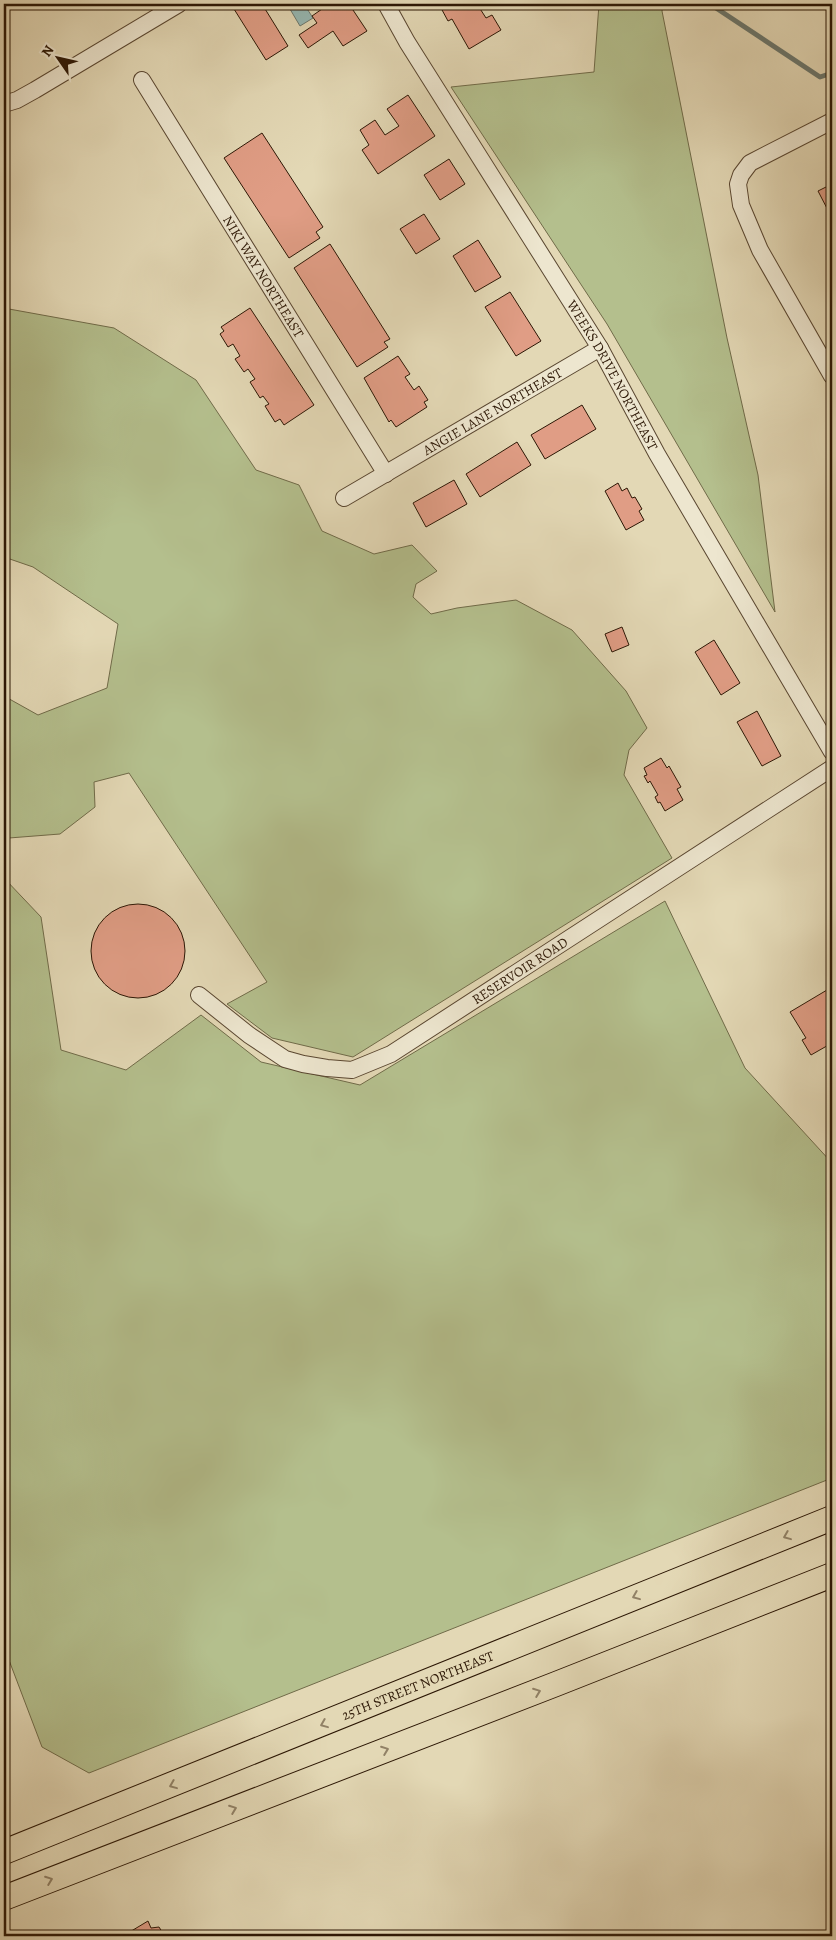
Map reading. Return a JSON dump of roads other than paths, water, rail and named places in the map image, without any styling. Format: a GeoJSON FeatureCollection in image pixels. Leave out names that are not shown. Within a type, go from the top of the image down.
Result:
{"type":"FeatureCollection","features":[{"type":"Feature","properties":{"kind":"highway","name":"25TH STREET NORTHEAST"},"geometry":{"type":"LineString","coordinates":[[4,1852],[832,1518]]}},
{"type":"Feature","properties":{"kind":"highway"},"geometry":{"type":"LineString","coordinates":[[4,1898],[556,1684],[832,1574]]}},
{"type":"Feature","properties":{"kind":"street"},"geometry":{"type":"LineString","coordinates":[[4,104],[17,100],[35,90],[179,4]]}},
{"type":"Feature","properties":{"kind":"street","name":"WEEKS DRIVE NORTHEAST"},"geometry":{"type":"LineString","coordinates":[[386,4],[407,42],[600,348],[657,454],[832,752]]}},
{"type":"Feature","properties":{"kind":"street","name":"NIKI WAY NORTHEAST"},"geometry":{"type":"LineString","coordinates":[[142,80],[386,474]]}},
{"type":"Feature","properties":{"kind":"street"},"geometry":{"type":"LineString","coordinates":[[832,121],[750,163],[741,175],[738,193],[741,206],[760,250],[832,376]]}},
{"type":"Feature","properties":{"kind":"street","name":"ANGIE LANE NORTHEAST"},"geometry":{"type":"LineString","coordinates":[[344,498],[600,348]]}},
{"type":"Feature","properties":{"kind":"street","name":"RESERVOIR ROAD"},"geometry":{"type":"LineString","coordinates":[[199,995],[249,1035],[285,1059],[340,1070],[352,1070],[391,1054],[832,768]]}},
{"type":"Feature","properties":{"kind":"water"},"geometry":{"type":"Polygon","coordinates":[[[287,4],[304,4],[313,18],[300,26],[287,4]]]}},
{"type":"Feature","properties":{"kind":"waterway"},"geometry":{"type":"LineString","coordinates":[[710,4],[820,77],[832,73]]}}]}
